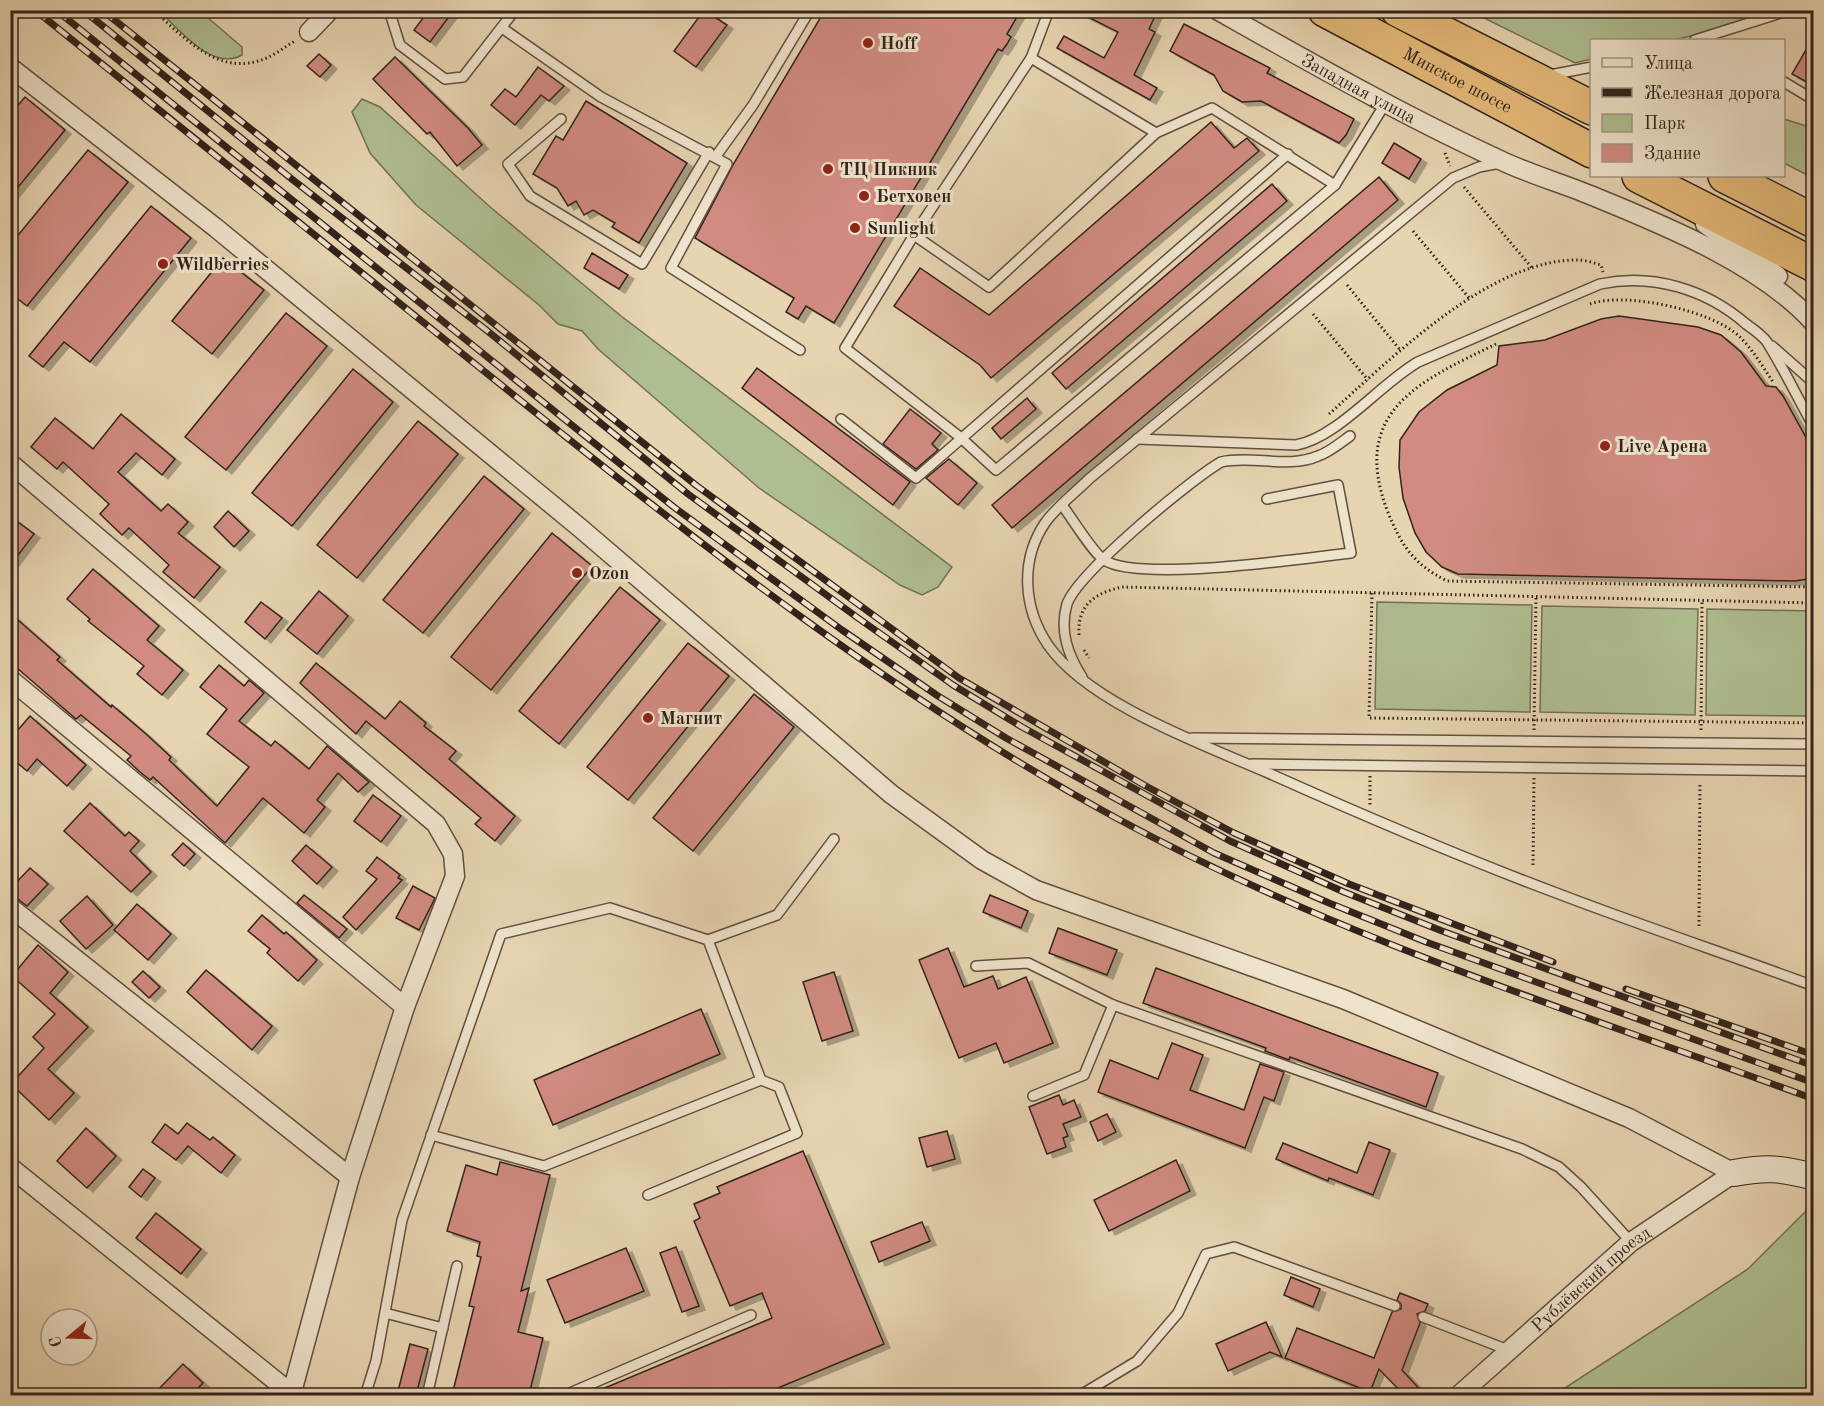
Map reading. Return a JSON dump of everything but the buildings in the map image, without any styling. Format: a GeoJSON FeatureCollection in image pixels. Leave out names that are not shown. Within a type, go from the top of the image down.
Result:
{"type":"FeatureCollection","features":[{"type":"Feature","properties":{"kind":"highway","name":"Минское шоссе"},"geometry":{"type":"LineString","coordinates":[[1324,10],[1590,150]]}},
{"type":"Feature","properties":{"kind":"highway","name":"Минское шоссе"},"geometry":{"type":"LineString","coordinates":[[1398,10],[1590,107]]}},
{"type":"Feature","properties":{"kind":"highway"},"geometry":{"type":"LineString","coordinates":[[1641,177],[1814,265]]}},
{"type":"Feature","properties":{"kind":"highway"},"geometry":{"type":"LineString","coordinates":[[1727,177],[1814,220]]}},
{"type":"Feature","properties":{"kind":"street"},"geometry":{"type":"LineString","coordinates":[[309,32],[330,10]]}},
{"type":"Feature","properties":{"kind":"street","name":"Западная улица"},"geometry":{"type":"LineString","coordinates":[[1217,10],[1385,104],[1504,163],[1596,197],[1707,248],[1768,282],[1814,323]]}},
{"type":"Feature","properties":{"kind":"street"},"geometry":{"type":"LineString","coordinates":[[10,67],[225,235],[579,527],[891,794],[982,860],[1036,890],[1376,1013],[1629,1118],[1734,1173],[1766,1167],[1814,1177]]}},
{"type":"Feature","properties":{"kind":"street"},"geometry":{"type":"LineString","coordinates":[[1632,177],[1781,278],[1814,309]]}},
{"type":"Feature","properties":{"kind":"street"},"geometry":{"type":"LineString","coordinates":[[10,463],[436,824],[453,854],[455,876],[405,1007],[350,1177],[291,1395],[10,1167]]}},
{"type":"Feature","properties":{"kind":"street"},"geometry":{"type":"LineString","coordinates":[[10,679],[405,1007]]}},
{"type":"Feature","properties":{"kind":"street"},"geometry":{"type":"LineString","coordinates":[[10,906],[350,1177]]}},
{"type":"Feature","properties":{"kind":"street","name":"Рублёвский проезд"},"geometry":{"type":"LineString","coordinates":[[1458,1395],[1631,1242],[1734,1173]]}},
{"type":"Feature","properties":{"kind":"lane"},"geometry":{"type":"LineString","coordinates":[[389,10],[400,45],[445,79],[463,77],[515,10]]}},
{"type":"Feature","properties":{"kind":"lane"},"geometry":{"type":"LineString","coordinates":[[561,119],[508,164],[530,196],[642,264],[713,154],[753,105],[810,10]]}},
{"type":"Feature","properties":{"kind":"lane"},"geometry":{"type":"LineString","coordinates":[[1049,10],[1031,58],[914,235],[844,348],[960,437],[996,470],[1335,185],[1385,104]]}},
{"type":"Feature","properties":{"kind":"lane"},"geometry":{"type":"LineString","coordinates":[[1711,39],[1790,10]]}},
{"type":"Feature","properties":{"kind":"lane"},"geometry":{"type":"LineString","coordinates":[[502,28],[601,97],[713,154],[727,164],[671,268],[800,350]]}},
{"type":"Feature","properties":{"kind":"lane"},"geometry":{"type":"LineString","coordinates":[[1031,58],[1156,133]]}},
{"type":"Feature","properties":{"kind":"lane"},"geometry":{"type":"LineString","coordinates":[[1519,71],[1550,75],[1590,67]]}},
{"type":"Feature","properties":{"kind":"lane"},"geometry":{"type":"LineString","coordinates":[[1785,83],[1814,100]]}},
{"type":"Feature","properties":{"kind":"lane"},"geometry":{"type":"LineString","coordinates":[[914,235],[989,287],[1156,133],[1212,108],[1335,185]]}},
{"type":"Feature","properties":{"kind":"lane"},"geometry":{"type":"LineString","coordinates":[[841,419],[916,478],[960,437],[1288,154]]}},
{"type":"Feature","properties":{"kind":"lane"},"geometry":{"type":"LineString","coordinates":[[1504,163],[1479,167],[1457,176],[1089,478],[1047,521],[1033,543],[1028,562],[1028,592],[1035,618],[1047,643],[1065,667],[1130,709],[1189,738],[1557,894],[1814,986]]}},
{"type":"Feature","properties":{"kind":"lane"},"geometry":{"type":"LineString","coordinates":[[1137,439],[1296,445],[1309,442],[1324,435],[1396,375],[1418,362],[1600,284],[1622,280],[1643,280],[1675,286],[1708,298],[1737,316],[1814,383]]}},
{"type":"Feature","properties":{"kind":"lane"},"geometry":{"type":"LineString","coordinates":[[1765,340],[1814,428]]}},
{"type":"Feature","properties":{"kind":"lane"},"geometry":{"type":"LineString","coordinates":[[1085,682],[1068,651],[1064,635],[1064,620],[1068,603],[1074,592],[1103,559],[1221,462],[1233,460],[1303,461],[1327,453],[1350,436]]}},
{"type":"Feature","properties":{"kind":"lane"},"geometry":{"type":"LineString","coordinates":[[1062,505],[1103,559],[1129,568],[1187,570],[1351,553],[1338,485],[1267,499]]}},
{"type":"Feature","properties":{"kind":"lane"},"geometry":{"type":"LineString","coordinates":[[1189,738],[1814,744]]}},
{"type":"Feature","properties":{"kind":"lane"},"geometry":{"type":"LineString","coordinates":[[1247,764],[1814,771]]}},
{"type":"Feature","properties":{"kind":"lane"},"geometry":{"type":"LineString","coordinates":[[365,1395],[376,1361],[402,1220],[501,934],[610,908],[708,940],[777,915],[834,839]]}},
{"type":"Feature","properties":{"kind":"lane"},"geometry":{"type":"LineString","coordinates":[[708,940],[761,1080]]}},
{"type":"Feature","properties":{"kind":"lane"},"geometry":{"type":"LineString","coordinates":[[976,966],[1028,963],[1113,1005],[1522,1149],[1559,1167],[1581,1187],[1631,1242]]}},
{"type":"Feature","properties":{"kind":"lane"},"geometry":{"type":"LineString","coordinates":[[1033,1096],[1084,1074],[1113,1005]]}},
{"type":"Feature","properties":{"kind":"lane"},"geometry":{"type":"LineString","coordinates":[[431,1135],[544,1166],[761,1080],[779,1087],[797,1133],[648,1195]]}},
{"type":"Feature","properties":{"kind":"lane"},"geometry":{"type":"LineString","coordinates":[[1079,1395],[1137,1361],[1178,1313],[1206,1254],[1234,1246],[1395,1305]]}},
{"type":"Feature","properties":{"kind":"lane"},"geometry":{"type":"LineString","coordinates":[[427,1395],[457,1266]]}},
{"type":"Feature","properties":{"kind":"lane"},"geometry":{"type":"LineString","coordinates":[[385,1313],[443,1328]]}},
{"type":"Feature","properties":{"kind":"lane"},"geometry":{"type":"LineString","coordinates":[[563,1395],[751,1315]]}},
{"type":"Feature","properties":{"kind":"lane"},"geometry":{"type":"LineString","coordinates":[[1423,1317],[1508,1350]]}},
{"type":"Feature","properties":{"kind":"path"},"geometry":{"type":"LineString","coordinates":[[153,10],[202,52],[235,64],[258,62],[309,32]]}},
{"type":"Feature","properties":{"kind":"path"},"geometry":{"type":"LineString","coordinates":[[1443,148],[1457,176],[1532,268]]}},
{"type":"Feature","properties":{"kind":"path"},"geometry":{"type":"LineString","coordinates":[[1413,231],[1470,299]]}},
{"type":"Feature","properties":{"kind":"path"},"geometry":{"type":"LineString","coordinates":[[1326,417],[1423,332],[1470,299],[1532,268],[1557,261],[1581,260],[1601,266],[1604,274]]}},
{"type":"Feature","properties":{"kind":"path"},"geometry":{"type":"LineString","coordinates":[[1347,285],[1401,351]]}},
{"type":"Feature","properties":{"kind":"path"},"geometry":{"type":"LineString","coordinates":[[1583,307],[1614,299],[1637,301],[1692,313],[1717,322],[1739,336],[1773,382]]}},
{"type":"Feature","properties":{"kind":"path"},"geometry":{"type":"LineString","coordinates":[[1312,314],[1368,380]]}},
{"type":"Feature","properties":{"kind":"path"},"geometry":{"type":"LineString","coordinates":[[1497,344],[1417,387],[1398,405],[1385,422],[1377,445],[1380,491],[1404,547],[1419,565],[1447,580],[1814,587]]}},
{"type":"Feature","properties":{"kind":"path"},"geometry":{"type":"LineString","coordinates":[[1089,658],[1079,635],[1081,611],[1095,597],[1108,590],[1122,587],[1814,603]]}},
{"type":"Feature","properties":{"kind":"path"},"geometry":{"type":"LineString","coordinates":[[1372,593],[1369,718],[1814,723]]}},
{"type":"Feature","properties":{"kind":"path"},"geometry":{"type":"LineString","coordinates":[[1534,741],[1536,596]]}},
{"type":"Feature","properties":{"kind":"path"},"geometry":{"type":"LineString","coordinates":[[1701,743],[1702,600]]}},
{"type":"Feature","properties":{"kind":"path"},"geometry":{"type":"LineString","coordinates":[[1533,866],[1534,768]]}},
{"type":"Feature","properties":{"kind":"path"},"geometry":{"type":"LineString","coordinates":[[1699,926],[1700,770]]}},
{"type":"Feature","properties":{"kind":"green space"},"geometry":{"type":"Polygon","coordinates":[[[159,11],[200,11],[242,47],[242,55],[231,59],[219,58],[208,53],[196,46],[159,11]]]}},
{"type":"Feature","properties":{"kind":"green space"},"geometry":{"type":"Polygon","coordinates":[[[1470,11],[1766,11],[1722,29],[1677,39],[1590,39],[1590,59],[1575,63],[1470,11]]]}},
{"type":"Feature","properties":{"kind":"green space"},"geometry":{"type":"Polygon","coordinates":[[[362,99],[380,107],[489,206],[621,316],[952,567],[938,587],[922,595],[900,585],[759,488],[598,349],[582,331],[558,324],[539,305],[416,205],[370,153],[352,112],[362,99]]]}},
{"type":"Feature","properties":{"kind":"green space"},"geometry":{"type":"Polygon","coordinates":[[[1785,119],[1813,128],[1813,178],[1785,164],[1785,119]]]}},
{"type":"Feature","properties":{"kind":"green space"},"geometry":{"type":"Polygon","coordinates":[[[1377,602],[1532,605],[1530,712],[1375,709],[1377,602]]]}},
{"type":"Feature","properties":{"kind":"green space"},"geometry":{"type":"Polygon","coordinates":[[[1542,606],[1698,609],[1695,715],[1540,712],[1542,606]]]}},
{"type":"Feature","properties":{"kind":"green space"},"geometry":{"type":"Polygon","coordinates":[[[1707,609],[1813,611],[1813,716],[1706,715],[1707,609]]]}},
{"type":"Feature","properties":{"kind":"green space"},"geometry":{"type":"Polygon","coordinates":[[[1813,1204],[1813,1395],[1554,1395],[1748,1269],[1813,1204]]]}},
{"type":"Feature","properties":{"kind":"railway"},"geometry":{"type":"LineString","coordinates":[[35,10],[578,447],[726,562],[878,671],[956,723],[1036,772],[1118,819],[1201,862],[1287,901],[1460,971],[1814,1099]]}},
{"type":"Feature","properties":{"kind":"railway"},"geometry":{"type":"LineString","coordinates":[[56,10],[675,508],[842,630],[938,696],[1006,738],[1214,853],[1329,903],[1426,942],[1814,1083]]}},
{"type":"Feature","properties":{"kind":"railway"},"geometry":{"type":"LineString","coordinates":[[83,10],[293,180],[485,329],[688,494],[953,685],[1022,727],[1230,841],[1344,892],[1442,931],[1814,1066]]}},
{"type":"Feature","properties":{"kind":"railway"},"geometry":{"type":"LineString","coordinates":[[102,10],[697,486],[959,678],[1144,785],[1234,833],[1349,884],[1553,962]]}},
{"type":"Feature","properties":{"kind":"railway"},"geometry":{"type":"LineString","coordinates":[[1626,989],[1814,1055]]}},
{"type":"Feature","properties":{"kind":"place","name":"Hoff"},"geometry":{"type":"Point","coordinates":[868,43]}},
{"type":"Feature","properties":{"kind":"place","name":"ТЦ Пикник"},"geometry":{"type":"Point","coordinates":[828,169]}},
{"type":"Feature","properties":{"kind":"place","name":"Бетховен"},"geometry":{"type":"Point","coordinates":[864,196]}},
{"type":"Feature","properties":{"kind":"place","name":"Sunlight"},"geometry":{"type":"Point","coordinates":[855,228]}},
{"type":"Feature","properties":{"kind":"place","name":"Wildberries"},"geometry":{"type":"Point","coordinates":[163,264]}},
{"type":"Feature","properties":{"kind":"place","name":"Live Арена"},"geometry":{"type":"Point","coordinates":[1605,446]}},
{"type":"Feature","properties":{"kind":"place","name":"Ozon"},"geometry":{"type":"Point","coordinates":[577,573]}},
{"type":"Feature","properties":{"kind":"place","name":"Магнит"},"geometry":{"type":"Point","coordinates":[648,718]}}]}
